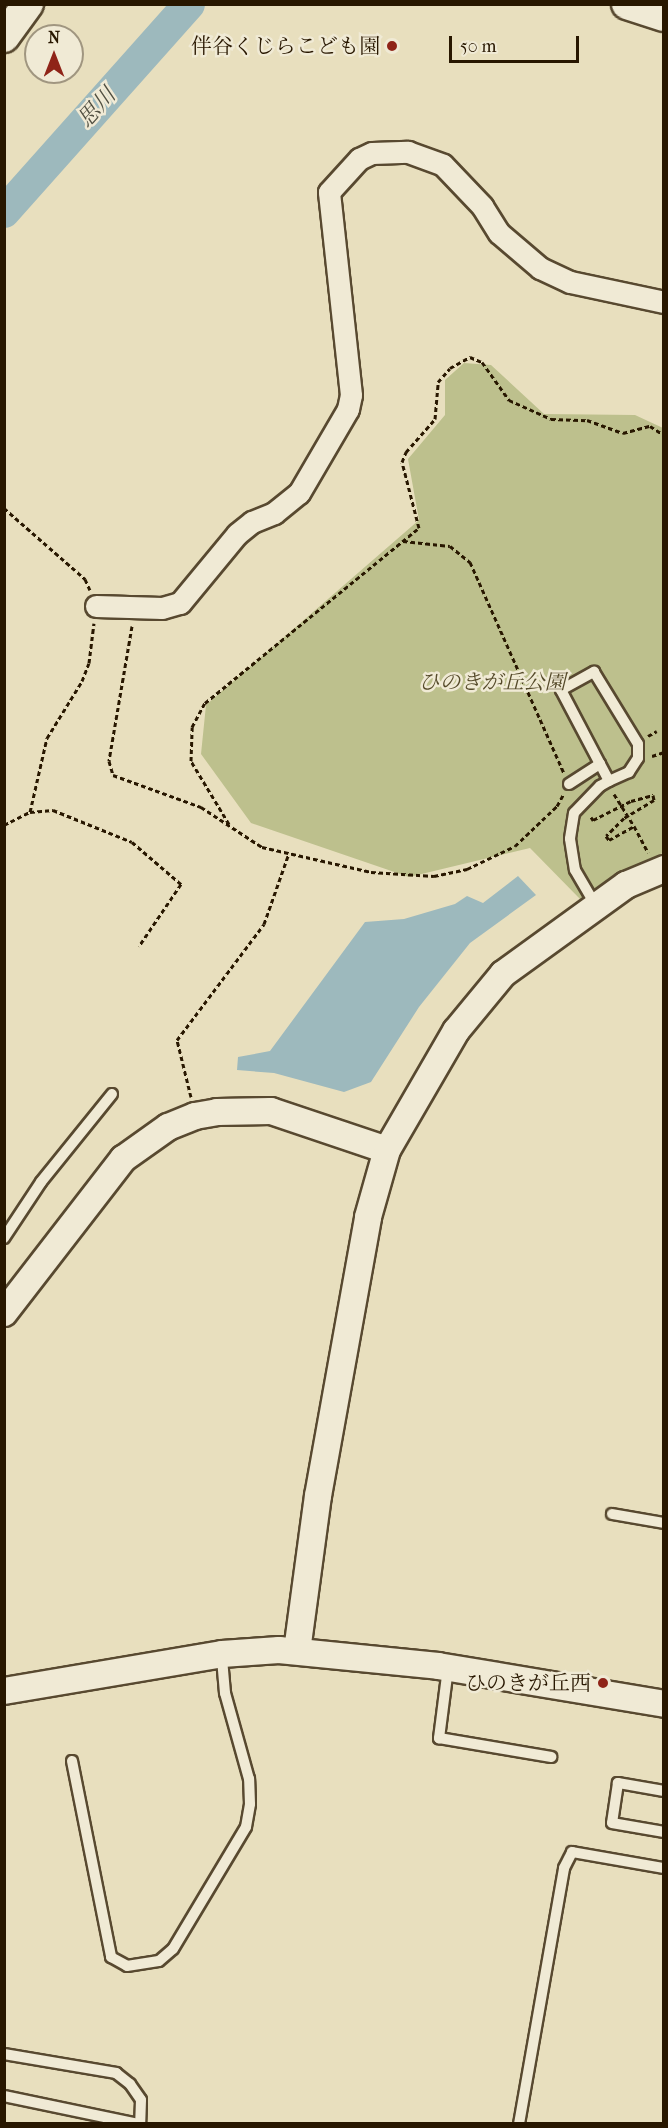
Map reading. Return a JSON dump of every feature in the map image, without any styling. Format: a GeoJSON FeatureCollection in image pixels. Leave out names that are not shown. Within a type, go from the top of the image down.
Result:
{"type":"FeatureCollection","features":[{"type":"Feature","properties":{"kind":"main road"},"geometry":{"type":"LineString","coordinates":[[4,37],[28,4]]}},
{"type":"Feature","properties":{"kind":"main road"},"geometry":{"type":"LineString","coordinates":[[627,4],[663,16]]}},
{"type":"Feature","properties":{"kind":"street"},"geometry":{"type":"LineString","coordinates":[[96,606],[162,608],[180,603],[237,534],[252,522],[274,513],[299,493],[348,409],[351,377],[331,228],[329,192],[359,159],[372,153],[408,152],[443,165],[482,206],[499,233],[540,268],[570,282],[663,302]]}},
{"type":"Feature","properties":{"kind":"street"},"geometry":{"type":"LineString","coordinates":[[297,1651],[318,1496],[364,1240],[387,1150],[456,1031],[503,974],[626,885],[659,865]]}},
{"type":"Feature","properties":{"kind":"street"},"geometry":{"type":"LineString","coordinates":[[4,1313],[123,1159],[168,1127],[195,1116],[217,1112],[271,1111],[387,1150]]}},
{"type":"Feature","properties":{"kind":"street"},"geometry":{"type":"LineString","coordinates":[[4,1691],[222,1654],[297,1651],[448,1668],[663,1704]]}},
{"type":"Feature","properties":{"kind":"lane"},"geometry":{"type":"LineString","coordinates":[[596,906],[575,870],[570,839],[574,813],[600,786],[629,772],[638,758],[638,744],[594,672],[561,690],[609,781]]}},
{"type":"Feature","properties":{"kind":"lane"},"geometry":{"type":"LineString","coordinates":[[569,784],[600,764]]}},
{"type":"Feature","properties":{"kind":"lane"},"geometry":{"type":"LineString","coordinates":[[4,1238],[41,1182],[112,1094]]}},
{"type":"Feature","properties":{"kind":"lane"},"geometry":{"type":"LineString","coordinates":[[612,1514],[663,1523]]}},
{"type":"Feature","properties":{"kind":"lane"},"geometry":{"type":"LineString","coordinates":[[72,1761],[111,1957],[127,1966],[159,1961],[173,1949],[246,1827],[250,1804],[249,1779],[225,1693],[222,1654]]}},
{"type":"Feature","properties":{"kind":"lane"},"geometry":{"type":"LineString","coordinates":[[448,1668],[439,1738],[551,1757]]}},
{"type":"Feature","properties":{"kind":"lane"},"geometry":{"type":"LineString","coordinates":[[663,1791],[618,1783],[612,1823],[663,1832]]}},
{"type":"Feature","properties":{"kind":"lane"},"geometry":{"type":"LineString","coordinates":[[519,2124],[564,1868],[572,1852],[663,1868]]}},
{"type":"Feature","properties":{"kind":"lane"},"geometry":{"type":"LineString","coordinates":[[4,2055],[116,2073],[130,2084],[141,2100],[139,2124],[4,2096]]}},
{"type":"Feature","properties":{"kind":"path"},"geometry":{"type":"LineString","coordinates":[[230,825],[191,761],[192,727],[206,703],[419,528],[402,462],[406,452],[435,418],[438,382],[450,368],[470,357],[482,362],[509,400],[551,419],[587,420],[623,433],[650,426],[663,435]]}},
{"type":"Feature","properties":{"kind":"path"},"geometry":{"type":"LineString","coordinates":[[4,508],[85,579],[96,606],[94,636],[88,663],[82,681],[47,738],[30,812]]}},
{"type":"Feature","properties":{"kind":"path"},"geometry":{"type":"LineString","coordinates":[[127,607],[132,628],[109,761],[113,775],[201,807],[262,847],[371,872],[434,876],[467,869],[515,846],[557,806],[569,784],[470,562],[450,546],[403,541]]}},
{"type":"Feature","properties":{"kind":"path"},"geometry":{"type":"LineString","coordinates":[[646,737],[657,731]]}},
{"type":"Feature","properties":{"kind":"path"},"geometry":{"type":"LineString","coordinates":[[650,757],[663,752]]}},
{"type":"Feature","properties":{"kind":"path"},"geometry":{"type":"LineString","coordinates":[[614,794],[659,865]]}},
{"type":"Feature","properties":{"kind":"path"},"geometry":{"type":"LineString","coordinates":[[598,809],[591,817],[592,820],[653,795],[654,800],[628,816],[606,836],[609,840],[634,826]]}},
{"type":"Feature","properties":{"kind":"path"},"geometry":{"type":"LineString","coordinates":[[4,825],[30,812],[53,810],[132,842],[181,884],[139,946]]}},
{"type":"Feature","properties":{"kind":"path"},"geometry":{"type":"LineString","coordinates":[[195,1116],[177,1040],[264,924],[271,910],[289,852]]}},
{"type":"Feature","properties":{"kind":"green space","name":"ひのきが丘公園"},"geometry":{"type":"Polygon","coordinates":[[[464,363],[491,365],[544,414],[635,415],[663,428],[663,853],[630,869],[580,899],[530,848],[409,877],[251,823],[201,754],[206,705],[419,520],[408,459],[445,415],[445,380],[464,363]]]}},
{"type":"Feature","properties":{"kind":"water"},"geometry":{"type":"Polygon","coordinates":[[[518,876],[536,895],[470,943],[419,1007],[371,1082],[344,1092],[274,1073],[237,1070],[238,1057],[270,1051],[365,922],[404,919],[455,904],[467,896],[483,903],[518,876]]]}},
{"type":"Feature","properties":{"kind":"waterway","name":"思川"},"geometry":{"type":"LineString","coordinates":[[4,212],[189,4]]}},
{"type":"Feature","properties":{"kind":"place","name":"伴谷くじらこども園"},"geometry":{"type":"Point","coordinates":[392,46]}},
{"type":"Feature","properties":{"kind":"place","name":"ひのきが丘西"},"geometry":{"type":"Point","coordinates":[603,1683]}}]}
